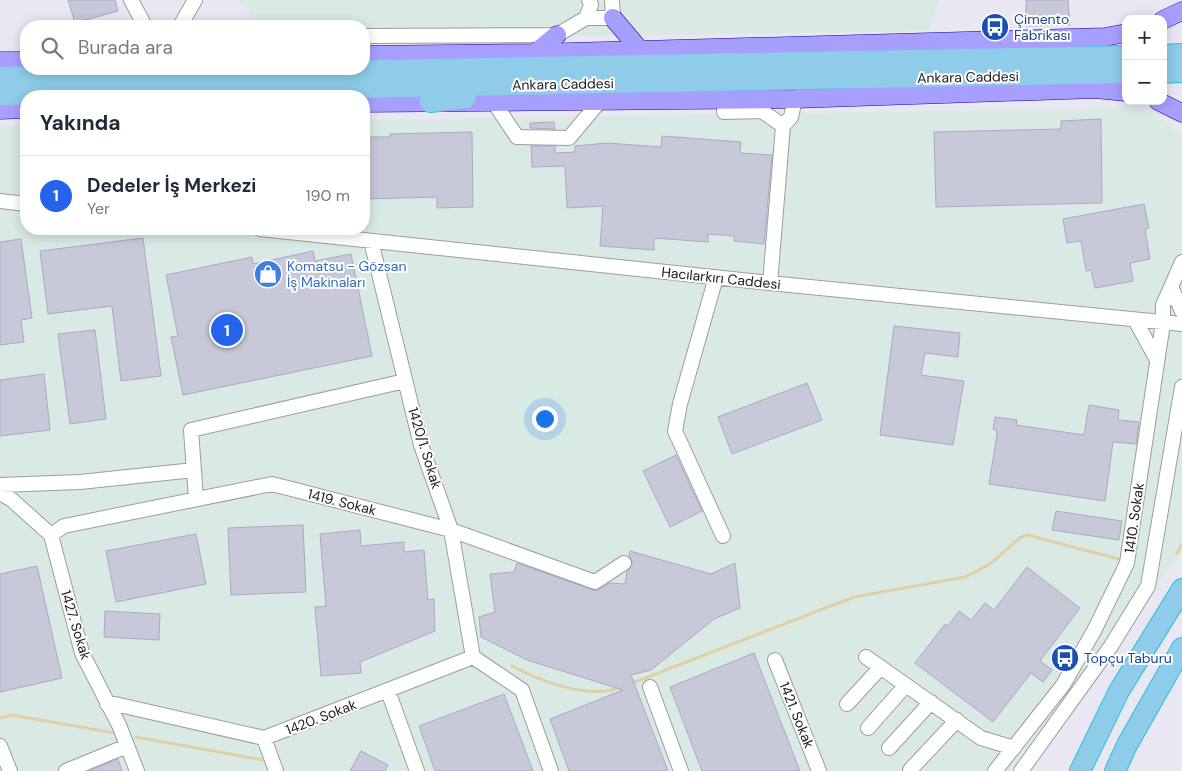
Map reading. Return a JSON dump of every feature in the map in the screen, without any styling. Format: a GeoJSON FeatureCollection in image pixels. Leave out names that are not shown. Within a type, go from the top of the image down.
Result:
{"type":"FeatureCollection","features":[{"type":"Feature","properties":{"kind":"highway"},"geometry":{"type":"LineString","coordinates":[[1167,55],[1182,54]]}},
{"type":"Feature","properties":{"kind":"highway","name":"Ankara Caddesi"},"geometry":{"type":"LineString","coordinates":[[370,70],[1122,56]]}},
{"type":"Feature","properties":{"kind":"highway"},"geometry":{"type":"LineString","coordinates":[[1167,72],[1182,72]]}},
{"type":"Feature","properties":{"kind":"highway","name":"Ankara Caddesi"},"geometry":{"type":"LineString","coordinates":[[267,90],[1122,73]]}},
{"type":"Feature","properties":{"kind":"highway","name":"Ankara Caddesi"},"geometry":{"type":"LineString","coordinates":[[0,77],[82,75]]}},
{"type":"Feature","properties":{"kind":"highway"},"geometry":{"type":"LineString","coordinates":[[430,102],[587,84]]}},
{"type":"Feature","properties":{"kind":"highway","name":"Ankara Caddesi"},"geometry":{"type":"LineString","coordinates":[[0,95],[20,95]]}},
{"type":"Feature","properties":{"kind":"highway"},"geometry":{"type":"LineString","coordinates":[[1080,771],[1119,691],[1182,590]]}},
{"type":"Feature","properties":{"kind":"highway"},"geometry":{"type":"LineString","coordinates":[[1115,771],[1127,745],[1182,648]]}},
{"type":"Feature","properties":{"kind":"main road"},"geometry":{"type":"LineString","coordinates":[[612,18],[640,50]]}},
{"type":"Feature","properties":{"kind":"main road"},"geometry":{"type":"LineString","coordinates":[[370,54],[536,53],[1105,37],[1122,34]]}},
{"type":"Feature","properties":{"kind":"main road"},"geometry":{"type":"LineString","coordinates":[[536,53],[557,35]]}},
{"type":"Feature","properties":{"kind":"main road"},"geometry":{"type":"LineString","coordinates":[[0,61],[20,60]]}},
{"type":"Feature","properties":{"kind":"main road","name":"Ankara Caddesi"},"geometry":{"type":"LineString","coordinates":[[370,103],[795,99],[1095,89],[1122,92]]}},
{"type":"Feature","properties":{"kind":"main road"},"geometry":{"type":"LineString","coordinates":[[0,110],[20,109]]}},
{"type":"Feature","properties":{"kind":"street"},"geometry":{"type":"LineString","coordinates":[[131,0],[142,20]]}},
{"type":"Feature","properties":{"kind":"street"},"geometry":{"type":"LineString","coordinates":[[183,20],[195,0]]}},
{"type":"Feature","properties":{"kind":"street"},"geometry":{"type":"LineString","coordinates":[[586,18],[591,5],[589,0]]}},
{"type":"Feature","properties":{"kind":"street"},"geometry":{"type":"LineString","coordinates":[[370,36],[557,35],[586,18],[612,18],[612,0]]}},
{"type":"Feature","properties":{"kind":"street"},"geometry":{"type":"LineString","coordinates":[[724,99],[724,112],[762,111],[783,126]]}},
{"type":"Feature","properties":{"kind":"street"},"geometry":{"type":"LineString","coordinates":[[770,283],[783,126],[791,117],[795,99]]}},
{"type":"Feature","properties":{"kind":"street"},"geometry":{"type":"LineString","coordinates":[[493,101],[517,137],[569,138],[600,101]]}},
{"type":"Feature","properties":{"kind":"street"},"geometry":{"type":"LineString","coordinates":[[0,201],[20,203]]}},
{"type":"Feature","properties":{"kind":"street","name":"Hacılarkırı Caddesi"},"geometry":{"type":"LineString","coordinates":[[316,235],[716,278],[1182,324]]}},
{"type":"Feature","properties":{"kind":"street","name":"1420/1. Sokak"},"geometry":{"type":"LineString","coordinates":[[371,241],[421,445],[451,530],[473,657]]}},
{"type":"Feature","properties":{"kind":"street","name":"1410. Sokak"},"geometry":{"type":"LineString","coordinates":[[995,771],[1063,685],[1094,630],[1127,563],[1163,323],[1163,305],[1182,262]]}},
{"type":"Feature","properties":{"kind":"street"},"geometry":{"type":"LineString","coordinates":[[716,278],[680,404],[675,431],[723,536]]}},
{"type":"Feature","properties":{"kind":"street"},"geometry":{"type":"LineString","coordinates":[[1171,287],[1182,311]]}},
{"type":"Feature","properties":{"kind":"street"},"geometry":{"type":"LineString","coordinates":[[1135,320],[1157,360]]}},
{"type":"Feature","properties":{"kind":"street"},"geometry":{"type":"LineString","coordinates":[[196,499],[191,430],[405,381]]}},
{"type":"Feature","properties":{"kind":"street","name":"1410. Sokak"},"geometry":{"type":"LineString","coordinates":[[1021,771],[1111,646],[1148,586],[1182,387]]}},
{"type":"Feature","properties":{"kind":"street"},"geometry":{"type":"LineString","coordinates":[[0,485],[80,482],[194,470]]}},
{"type":"Feature","properties":{"kind":"street","name":"1419. Sokak"},"geometry":{"type":"LineString","coordinates":[[51,535],[64,526],[272,484],[451,530],[596,582],[624,563]]}},
{"type":"Feature","properties":{"kind":"street"},"geometry":{"type":"LineString","coordinates":[[0,493],[12,500],[51,535]]}},
{"type":"Feature","properties":{"kind":"street","name":"1427. Sokak"},"geometry":{"type":"LineString","coordinates":[[51,535],[82,653],[120,726],[137,771]]}},
{"type":"Feature","properties":{"kind":"street"},"geometry":{"type":"LineString","coordinates":[[866,656],[981,738],[1014,748]]}},
{"type":"Feature","properties":{"kind":"street"},"geometry":{"type":"LineString","coordinates":[[473,657],[522,690],[551,771]]}},
{"type":"Feature","properties":{"kind":"street","name":"1420. Sokak"},"geometry":{"type":"LineString","coordinates":[[264,738],[473,657]]}},
{"type":"Feature","properties":{"kind":"street","name":"1421. Sokak"},"geometry":{"type":"LineString","coordinates":[[775,660],[819,771]]}},
{"type":"Feature","properties":{"kind":"street"},"geometry":{"type":"LineString","coordinates":[[847,704],[881,667]]}},
{"type":"Feature","properties":{"kind":"street"},"geometry":{"type":"LineString","coordinates":[[868,728],[906,685]]}},
{"type":"Feature","properties":{"kind":"street"},"geometry":{"type":"LineString","coordinates":[[650,687],[681,771]]}},
{"type":"Feature","properties":{"kind":"street"},"geometry":{"type":"LineString","coordinates":[[388,691],[417,771]]}},
{"type":"Feature","properties":{"kind":"street"},"geometry":{"type":"LineString","coordinates":[[889,748],[931,702]]}},
{"type":"Feature","properties":{"kind":"street"},"geometry":{"type":"LineString","coordinates":[[107,704],[115,704],[264,738],[276,771]]}},
{"type":"Feature","properties":{"kind":"street"},"geometry":{"type":"LineString","coordinates":[[910,770],[957,720]]}},
{"type":"Feature","properties":{"kind":"street"},"geometry":{"type":"LineString","coordinates":[[0,746],[10,771]]}},
{"type":"Feature","properties":{"kind":"street"},"geometry":{"type":"LineString","coordinates":[[66,771],[127,746]]}},
{"type":"Feature","properties":{"kind":"shaded area"},"geometry":{"type":"Polygon","coordinates":[[[238,0],[939,0],[930,31],[370,39],[370,20],[255,20],[238,0]]]}},
{"type":"Feature","properties":{"kind":"shaded area"},"geometry":{"type":"Polygon","coordinates":[[[1139,108],[1170,125],[1182,137],[1182,552],[1042,727],[1010,771],[0,771],[0,126],[20,125],[20,235],[370,235],[370,120],[1139,108]]]}},
{"type":"Feature","properties":{"kind":"building"},"geometry":{"type":"Polygon","coordinates":[[[68,0],[115,0],[118,11],[86,20],[74,20],[68,0]]]}},
{"type":"Feature","properties":{"kind":"building"},"geometry":{"type":"Polygon","coordinates":[[[1026,0],[1068,0],[1070,25],[1026,26],[1026,0]]]}},
{"type":"Feature","properties":{"kind":"building"},"geometry":{"type":"Polygon","coordinates":[[[1101,119],[1102,203],[936,207],[934,132],[1061,129],[1061,121],[1101,119]]]}},
{"type":"Feature","properties":{"kind":"building"},"geometry":{"type":"Polygon","coordinates":[[[554,122],[555,129],[530,128],[530,123],[554,122]]]}},
{"type":"Feature","properties":{"kind":"building"},"geometry":{"type":"Polygon","coordinates":[[[472,132],[473,207],[437,208],[437,197],[370,199],[370,137],[390,137],[390,134],[472,132]]]}},
{"type":"Feature","properties":{"kind":"building"},"geometry":{"type":"Polygon","coordinates":[[[662,136],[741,142],[740,153],[772,155],[764,244],[734,241],[734,236],[708,234],[708,242],[654,238],[654,250],[600,246],[603,206],[567,208],[565,166],[532,167],[531,146],[555,146],[555,153],[575,152],[575,146],[607,143],[661,147],[662,136]]]}},
{"type":"Feature","properties":{"kind":"building"},"geometry":{"type":"Polygon","coordinates":[[[1144,204],[1149,228],[1145,229],[1150,259],[1130,263],[1133,281],[1095,288],[1091,270],[1086,271],[1081,241],[1067,243],[1063,219],[1144,204]]]}},
{"type":"Feature","properties":{"kind":"building"},"geometry":{"type":"Polygon","coordinates":[[[143,238],[161,376],[121,381],[112,306],[48,314],[40,251],[143,238]]]}},
{"type":"Feature","properties":{"kind":"building"},"geometry":{"type":"Polygon","coordinates":[[[21,239],[32,318],[21,320],[24,342],[0,345],[0,242],[21,239]]]}},
{"type":"Feature","properties":{"kind":"building"},"geometry":{"type":"Polygon","coordinates":[[[313,251],[315,261],[351,254],[372,356],[183,395],[171,337],[178,336],[166,275],[252,257],[253,264],[313,251]]]}},
{"type":"Feature","properties":{"kind":"building"},"geometry":{"type":"Polygon","coordinates":[[[894,326],[960,333],[958,357],[925,353],[921,375],[964,381],[953,445],[880,435],[894,326]]]}},
{"type":"Feature","properties":{"kind":"building"},"geometry":{"type":"Polygon","coordinates":[[[95,330],[106,419],[70,424],[58,334],[95,330]]]}},
{"type":"Feature","properties":{"kind":"building"},"geometry":{"type":"Polygon","coordinates":[[[44,374],[50,430],[0,436],[0,380],[44,374]]]}},
{"type":"Feature","properties":{"kind":"building"},"geometry":{"type":"Polygon","coordinates":[[[807,383],[822,420],[732,454],[718,417],[807,383]]]}},
{"type":"Feature","properties":{"kind":"building"},"geometry":{"type":"Polygon","coordinates":[[[1089,405],[1119,410],[1118,420],[1139,422],[1136,444],[1113,442],[1105,501],[989,484],[997,434],[996,430],[993,429],[995,417],[1017,420],[1016,425],[1084,435],[1089,405]]]}},
{"type":"Feature","properties":{"kind":"building"},"geometry":{"type":"Polygon","coordinates":[[[676,455],[702,511],[670,527],[643,471],[676,455]]]}},
{"type":"Feature","properties":{"kind":"building"},"geometry":{"type":"Polygon","coordinates":[[[1056,511],[1122,521],[1119,540],[1052,530],[1056,511]]]}},
{"type":"Feature","properties":{"kind":"building"},"geometry":{"type":"Polygon","coordinates":[[[303,525],[306,592],[231,595],[228,528],[303,525]]]}},
{"type":"Feature","properties":{"kind":"building"},"geometry":{"type":"Polygon","coordinates":[[[360,530],[361,546],[404,542],[404,552],[424,550],[428,600],[434,599],[435,631],[360,662],[361,673],[321,676],[315,607],[326,606],[320,534],[360,530]]]}},
{"type":"Feature","properties":{"kind":"building"},"geometry":{"type":"Polygon","coordinates":[[[196,534],[206,584],[116,602],[106,551],[196,534]]]}},
{"type":"Feature","properties":{"kind":"building"},"geometry":{"type":"Polygon","coordinates":[[[630,551],[711,574],[735,563],[740,608],[714,619],[651,670],[631,675],[668,771],[569,771],[550,719],[623,690],[527,660],[481,637],[479,617],[495,612],[490,574],[514,572],[517,563],[596,591],[610,583],[625,584],[627,572],[633,563],[629,556],[630,551]]]}},
{"type":"Feature","properties":{"kind":"building"},"geometry":{"type":"Polygon","coordinates":[[[37,566],[62,678],[0,692],[0,574],[37,566]]]}},
{"type":"Feature","properties":{"kind":"building"},"geometry":{"type":"Polygon","coordinates":[[[1027,567],[1080,608],[1040,661],[1052,670],[1043,682],[1031,673],[993,722],[915,663],[945,624],[948,626],[959,611],[971,620],[985,603],[994,610],[1027,567]]]}},
{"type":"Feature","properties":{"kind":"building"},"geometry":{"type":"Polygon","coordinates":[[[105,611],[160,614],[159,640],[104,637],[105,611]]]}},
{"type":"Feature","properties":{"kind":"building"},"geometry":{"type":"Polygon","coordinates":[[[754,653],[800,771],[702,771],[670,687],[754,653]]]}},
{"type":"Feature","properties":{"kind":"building"},"geometry":{"type":"Polygon","coordinates":[[[504,694],[533,771],[435,771],[419,726],[504,694]]]}},
{"type":"Feature","properties":{"kind":"building"},"geometry":{"type":"Polygon","coordinates":[[[361,751],[388,765],[385,771],[350,771],[361,751]]]}},
{"type":"Feature","properties":{"kind":"building"},"geometry":{"type":"Polygon","coordinates":[[[118,759],[122,771],[89,771],[118,759]]]}},
{"type":"Feature","properties":{"kind":"waterway"},"geometry":{"type":"LineString","coordinates":[[630,684],[854,597],[965,577],[990,564],[1021,537],[1028,535],[1122,560]]}},
{"type":"Feature","properties":{"kind":"waterway"},"geometry":{"type":"LineString","coordinates":[[1177,553],[1182,544]]}},
{"type":"Feature","properties":{"kind":"waterway"},"geometry":{"type":"LineString","coordinates":[[512,666],[551,683],[580,690],[595,691],[622,687]]}},
{"type":"Feature","properties":{"kind":"waterway"},"geometry":{"type":"LineString","coordinates":[[0,718],[12,715],[114,733]]}},
{"type":"Feature","properties":{"kind":"waterway"},"geometry":{"type":"LineString","coordinates":[[136,737],[263,760]]}},
{"type":"Feature","properties":{"kind":"place","name":"Çimento Fabrikası"},"geometry":{"type":"Point","coordinates":[995,27]}},
{"type":"Feature","properties":{"kind":"place","name":"Komatsu - Gözsan İş Makinaları"},"geometry":{"type":"Point","coordinates":[268,274]}},
{"type":"Feature","properties":{"kind":"place","name":"Dedeler İş Merkezi"},"geometry":{"type":"Point","coordinates":[227,330]}},
{"type":"Feature","properties":{"kind":"place","name":"Topçu Taburu"},"geometry":{"type":"Point","coordinates":[1065,658]}}]}
